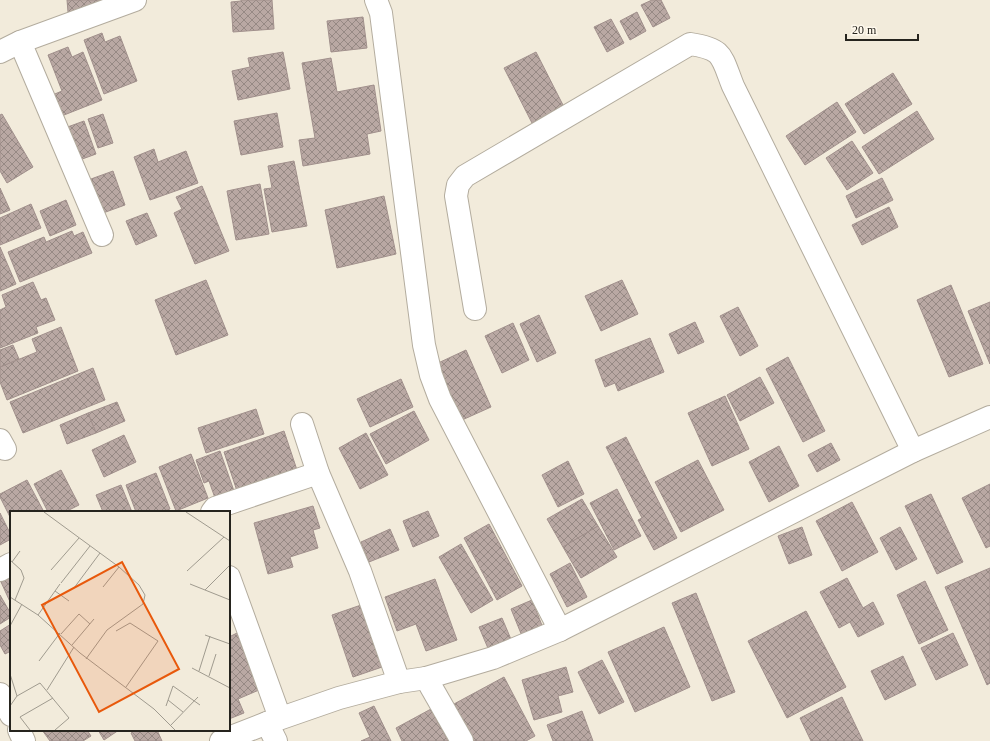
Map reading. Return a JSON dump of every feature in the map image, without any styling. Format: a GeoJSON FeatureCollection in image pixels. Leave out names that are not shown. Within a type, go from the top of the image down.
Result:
{"type":"FeatureCollection","features":[{"type":"Feature","properties":{"kind":"street"},"geometry":{"type":"LineString","coordinates":[[0,52],[20,42],[135,0]]}},
{"type":"Feature","properties":{"kind":"street"},"geometry":{"type":"LineString","coordinates":[[376,0],[381,13],[423,337],[431,374],[440,399],[560,630]]}},
{"type":"Feature","properties":{"kind":"street"},"geometry":{"type":"LineString","coordinates":[[20,42],[102,235]]}},
{"type":"Feature","properties":{"kind":"street"},"geometry":{"type":"LineString","coordinates":[[475,309],[456,196],[458,185],[465,176],[690,44],[706,46],[720,55],[733,86],[913,450]]}},
{"type":"Feature","properties":{"kind":"street"},"geometry":{"type":"LineString","coordinates":[[221,741],[274,727],[339,698],[399,682],[426,678],[493,658],[560,630],[913,450],[990,417]]}},
{"type":"Feature","properties":{"kind":"street"},"geometry":{"type":"LineString","coordinates":[[302,424],[318,473],[360,571],[399,682]]}},
{"type":"Feature","properties":{"kind":"street"},"geometry":{"type":"LineString","coordinates":[[213,511],[215,508],[318,473]]}},
{"type":"Feature","properties":{"kind":"street"},"geometry":{"type":"LineString","coordinates":[[0,570],[10,565]]}},
{"type":"Feature","properties":{"kind":"street"},"geometry":{"type":"LineString","coordinates":[[230,580],[274,727]]}},
{"type":"Feature","properties":{"kind":"street"},"geometry":{"type":"LineString","coordinates":[[426,678],[462,741]]}},
{"type":"Feature","properties":{"kind":"street"},"geometry":{"type":"LineString","coordinates":[[0,694],[10,713]]}},
{"type":"Feature","properties":{"kind":"street"},"geometry":{"type":"LineString","coordinates":[[19,731],[24,741]]}},
{"type":"Feature","properties":{"kind":"building"},"geometry":{"type":"Polygon","coordinates":[[[67,0],[104,0],[105,7],[68,12],[67,0]]]}},
{"type":"Feature","properties":{"kind":"building"},"geometry":{"type":"Polygon","coordinates":[[[241,0],[272,0],[274,29],[233,32],[231,2],[241,0]]]}},
{"type":"Feature","properties":{"kind":"building"},"geometry":{"type":"Polygon","coordinates":[[[652,0],[661,0],[670,18],[653,27],[641,5],[652,0]]]}},
{"type":"Feature","properties":{"kind":"building"},"geometry":{"type":"Polygon","coordinates":[[[637,12],[646,31],[630,40],[620,21],[637,12]]]}},
{"type":"Feature","properties":{"kind":"building"},"geometry":{"type":"Polygon","coordinates":[[[363,17],[367,48],[331,52],[327,21],[363,17]]]}},
{"type":"Feature","properties":{"kind":"building"},"geometry":{"type":"Polygon","coordinates":[[[611,19],[624,43],[607,52],[594,27],[611,19]]]}},
{"type":"Feature","properties":{"kind":"building"},"geometry":{"type":"Polygon","coordinates":[[[102,33],[105,42],[120,36],[137,81],[104,94],[84,40],[102,33]]]}},
{"type":"Feature","properties":{"kind":"building"},"geometry":{"type":"Polygon","coordinates":[[[68,47],[72,57],[83,52],[102,100],[59,117],[50,96],[62,91],[48,55],[68,47]]]}},
{"type":"Feature","properties":{"kind":"building"},"geometry":{"type":"Polygon","coordinates":[[[283,52],[290,89],[238,100],[232,71],[250,67],[248,58],[283,52]]]}},
{"type":"Feature","properties":{"kind":"building"},"geometry":{"type":"Polygon","coordinates":[[[536,52],[564,107],[532,123],[504,68],[536,52]]]}},
{"type":"Feature","properties":{"kind":"building"},"geometry":{"type":"Polygon","coordinates":[[[331,58],[337,92],[374,85],[381,131],[367,134],[370,154],[303,166],[299,140],[315,138],[302,63],[331,58]]]}},
{"type":"Feature","properties":{"kind":"building"},"geometry":{"type":"Polygon","coordinates":[[[893,73],[912,104],[864,134],[845,104],[893,73]]]}},
{"type":"Feature","properties":{"kind":"building"},"geometry":{"type":"Polygon","coordinates":[[[837,102],[856,132],[805,165],[786,136],[837,102]]]}},
{"type":"Feature","properties":{"kind":"building"},"geometry":{"type":"Polygon","coordinates":[[[917,111],[934,139],[879,174],[862,147],[917,111]]]}},
{"type":"Feature","properties":{"kind":"building"},"geometry":{"type":"Polygon","coordinates":[[[277,113],[283,147],[241,155],[234,121],[277,113]]]}},
{"type":"Feature","properties":{"kind":"building"},"geometry":{"type":"Polygon","coordinates":[[[2,114],[33,167],[7,183],[0,171],[0,115],[2,114]]]}},
{"type":"Feature","properties":{"kind":"building"},"geometry":{"type":"Polygon","coordinates":[[[103,114],[113,143],[98,148],[88,119],[103,114]]]}},
{"type":"Feature","properties":{"kind":"building"},"geometry":{"type":"Polygon","coordinates":[[[84,121],[96,154],[74,162],[62,129],[84,121]]]}},
{"type":"Feature","properties":{"kind":"building"},"geometry":{"type":"Polygon","coordinates":[[[852,141],[873,173],[847,190],[826,158],[852,141]]]}},
{"type":"Feature","properties":{"kind":"building"},"geometry":{"type":"Polygon","coordinates":[[[154,149],[158,162],[186,151],[198,183],[150,200],[134,157],[154,149]]]}},
{"type":"Feature","properties":{"kind":"building"},"geometry":{"type":"Polygon","coordinates":[[[294,161],[307,226],[272,232],[264,189],[272,188],[268,166],[294,161]]]}},
{"type":"Feature","properties":{"kind":"building"},"geometry":{"type":"Polygon","coordinates":[[[113,171],[125,205],[103,213],[91,179],[113,171]]]}},
{"type":"Feature","properties":{"kind":"building"},"geometry":{"type":"Polygon","coordinates":[[[882,178],[893,200],[856,218],[846,196],[882,178]]]}},
{"type":"Feature","properties":{"kind":"building"},"geometry":{"type":"Polygon","coordinates":[[[260,184],[269,234],[236,240],[227,191],[260,184]]]}},
{"type":"Feature","properties":{"kind":"building"},"geometry":{"type":"Polygon","coordinates":[[[202,186],[229,251],[195,264],[174,213],[182,209],[176,197],[202,186]]]}},
{"type":"Feature","properties":{"kind":"building"},"geometry":{"type":"Polygon","coordinates":[[[0,188],[10,210],[0,214],[0,188]]]}},
{"type":"Feature","properties":{"kind":"building"},"geometry":{"type":"Polygon","coordinates":[[[384,196],[396,254],[337,268],[325,210],[384,196]]]}},
{"type":"Feature","properties":{"kind":"building"},"geometry":{"type":"Polygon","coordinates":[[[66,200],[76,225],[50,236],[40,211],[66,200]]]}},
{"type":"Feature","properties":{"kind":"building"},"geometry":{"type":"Polygon","coordinates":[[[31,204],[41,228],[0,245],[0,218],[31,204]]]}},
{"type":"Feature","properties":{"kind":"building"},"geometry":{"type":"Polygon","coordinates":[[[889,207],[898,227],[862,245],[852,225],[889,207]]]}},
{"type":"Feature","properties":{"kind":"building"},"geometry":{"type":"Polygon","coordinates":[[[147,213],[157,236],[136,245],[126,221],[147,213]]]}},
{"type":"Feature","properties":{"kind":"building"},"geometry":{"type":"Polygon","coordinates":[[[72,231],[74,236],[83,232],[92,253],[20,282],[8,252],[44,237],[46,242],[72,231]]]}},
{"type":"Feature","properties":{"kind":"building"},"geometry":{"type":"Polygon","coordinates":[[[0,247],[16,284],[0,291],[0,247]]]}},
{"type":"Feature","properties":{"kind":"building"},"geometry":{"type":"Polygon","coordinates":[[[206,280],[228,335],[176,355],[155,300],[206,280]]]}},
{"type":"Feature","properties":{"kind":"building"},"geometry":{"type":"Polygon","coordinates":[[[622,280],[638,314],[601,331],[585,296],[622,280]]]}},
{"type":"Feature","properties":{"kind":"building"},"geometry":{"type":"Polygon","coordinates":[[[33,282],[41,300],[46,298],[55,320],[36,327],[38,333],[0,348],[0,310],[6,307],[2,295],[33,282]]]}},
{"type":"Feature","properties":{"kind":"building"},"geometry":{"type":"Polygon","coordinates":[[[951,285],[983,364],[949,377],[917,300],[951,285]]]}},
{"type":"Feature","properties":{"kind":"building"},"geometry":{"type":"Polygon","coordinates":[[[990,302],[990,364],[968,311],[990,302]]]}},
{"type":"Feature","properties":{"kind":"building"},"geometry":{"type":"Polygon","coordinates":[[[738,307],[758,346],[740,356],[720,316],[738,307]]]}},
{"type":"Feature","properties":{"kind":"building"},"geometry":{"type":"Polygon","coordinates":[[[539,315],[556,353],[537,362],[520,324],[539,315]]]}},
{"type":"Feature","properties":{"kind":"building"},"geometry":{"type":"Polygon","coordinates":[[[695,322],[704,342],[678,354],[669,334],[695,322]]]}},
{"type":"Feature","properties":{"kind":"building"},"geometry":{"type":"Polygon","coordinates":[[[513,323],[529,360],[502,373],[485,336],[513,323]]]}},
{"type":"Feature","properties":{"kind":"building"},"geometry":{"type":"Polygon","coordinates":[[[61,327],[78,371],[7,400],[0,382],[0,367],[37,352],[32,339],[61,327]]]}},
{"type":"Feature","properties":{"kind":"building"},"geometry":{"type":"Polygon","coordinates":[[[650,338],[664,372],[618,391],[615,383],[605,387],[595,360],[650,338]]]}},
{"type":"Feature","properties":{"kind":"building"},"geometry":{"type":"Polygon","coordinates":[[[13,345],[19,359],[0,367],[0,350],[13,345]]]}},
{"type":"Feature","properties":{"kind":"building"},"geometry":{"type":"Polygon","coordinates":[[[466,350],[491,407],[462,420],[436,364],[466,350]]]}},
{"type":"Feature","properties":{"kind":"building"},"geometry":{"type":"Polygon","coordinates":[[[788,357],[825,431],[803,442],[766,369],[788,357]]]}},
{"type":"Feature","properties":{"kind":"building"},"geometry":{"type":"Polygon","coordinates":[[[93,368],[105,400],[23,433],[10,402],[93,368]]]}},
{"type":"Feature","properties":{"kind":"building"},"geometry":{"type":"Polygon","coordinates":[[[760,377],[774,403],[740,421],[727,395],[760,377]]]}},
{"type":"Feature","properties":{"kind":"building"},"geometry":{"type":"Polygon","coordinates":[[[401,379],[413,407],[370,427],[357,399],[401,379]]]}},
{"type":"Feature","properties":{"kind":"building"},"geometry":{"type":"Polygon","coordinates":[[[725,396],[749,449],[712,466],[688,413],[725,396]]]}},
{"type":"Feature","properties":{"kind":"building"},"geometry":{"type":"Polygon","coordinates":[[[117,402],[125,421],[96,433],[88,413],[117,402]]]}},
{"type":"Feature","properties":{"kind":"building"},"geometry":{"type":"Polygon","coordinates":[[[256,409],[264,434],[206,453],[198,428],[256,409]]]}},
{"type":"Feature","properties":{"kind":"building"},"geometry":{"type":"Polygon","coordinates":[[[414,411],[429,440],[386,464],[370,434],[414,411]]]}},
{"type":"Feature","properties":{"kind":"building"},"geometry":{"type":"Polygon","coordinates":[[[88,413],[96,433],[67,444],[60,425],[88,413]]]}},
{"type":"Feature","properties":{"kind":"building"},"geometry":{"type":"Polygon","coordinates":[[[284,431],[298,473],[238,494],[224,452],[284,431]]]}},
{"type":"Feature","properties":{"kind":"building"},"geometry":{"type":"Polygon","coordinates":[[[366,433],[388,475],[360,489],[339,448],[366,433]]]}},
{"type":"Feature","properties":{"kind":"building"},"geometry":{"type":"Polygon","coordinates":[[[124,435],[136,462],[104,477],[92,450],[124,435]]]}},
{"type":"Feature","properties":{"kind":"building"},"geometry":{"type":"Polygon","coordinates":[[[626,437],[677,538],[654,550],[638,520],[642,518],[606,447],[626,437]]]}},
{"type":"Feature","properties":{"kind":"building"},"geometry":{"type":"Polygon","coordinates":[[[831,443],[840,460],[817,472],[808,455],[831,443]]]}},
{"type":"Feature","properties":{"kind":"building"},"geometry":{"type":"Polygon","coordinates":[[[779,446],[799,486],[769,502],[749,462],[779,446]]]}},
{"type":"Feature","properties":{"kind":"building"},"geometry":{"type":"Polygon","coordinates":[[[220,451],[234,491],[215,498],[209,481],[204,483],[196,460],[220,451]]]}},
{"type":"Feature","properties":{"kind":"building"},"geometry":{"type":"Polygon","coordinates":[[[191,454],[208,498],[176,511],[159,467],[191,454]]]}},
{"type":"Feature","properties":{"kind":"building"},"geometry":{"type":"Polygon","coordinates":[[[698,460],[724,510],[681,532],[655,482],[698,460]]]}},
{"type":"Feature","properties":{"kind":"building"},"geometry":{"type":"Polygon","coordinates":[[[568,461],[584,494],[558,507],[542,475],[568,461]]]}},
{"type":"Feature","properties":{"kind":"building"},"geometry":{"type":"Polygon","coordinates":[[[61,470],[79,505],[67,511],[48,511],[34,484],[61,470]]]}},
{"type":"Feature","properties":{"kind":"building"},"geometry":{"type":"Polygon","coordinates":[[[156,473],[170,509],[164,511],[136,511],[126,485],[156,473]]]}},
{"type":"Feature","properties":{"kind":"building"},"geometry":{"type":"Polygon","coordinates":[[[27,480],[43,511],[10,511],[10,517],[0,494],[27,480]]]}},
{"type":"Feature","properties":{"kind":"building"},"geometry":{"type":"Polygon","coordinates":[[[990,484],[990,546],[986,548],[962,498],[990,484]]]}},
{"type":"Feature","properties":{"kind":"building"},"geometry":{"type":"Polygon","coordinates":[[[121,485],[132,511],[103,511],[96,495],[121,485]]]}},
{"type":"Feature","properties":{"kind":"building"},"geometry":{"type":"Polygon","coordinates":[[[617,489],[641,536],[614,550],[590,503],[617,489]]]}},
{"type":"Feature","properties":{"kind":"building"},"geometry":{"type":"Polygon","coordinates":[[[931,494],[963,562],[937,574],[905,506],[931,494]]]}},
{"type":"Feature","properties":{"kind":"building"},"geometry":{"type":"Polygon","coordinates":[[[582,499],[598,526],[563,547],[547,519],[582,499]]]}},
{"type":"Feature","properties":{"kind":"building"},"geometry":{"type":"Polygon","coordinates":[[[852,502],[878,552],[842,571],[816,521],[852,502]]]}},
{"type":"Feature","properties":{"kind":"building"},"geometry":{"type":"Polygon","coordinates":[[[313,506],[320,528],[313,530],[318,548],[290,557],[293,567],[268,574],[254,523],[313,506]]]}},
{"type":"Feature","properties":{"kind":"building"},"geometry":{"type":"Polygon","coordinates":[[[428,511],[439,536],[413,547],[403,521],[428,511]]]}},
{"type":"Feature","properties":{"kind":"building"},"geometry":{"type":"Polygon","coordinates":[[[0,513],[10,533],[10,540],[0,545],[0,513]]]}},
{"type":"Feature","properties":{"kind":"building"},"geometry":{"type":"Polygon","coordinates":[[[489,524],[522,586],[497,600],[464,538],[489,524]]]}},
{"type":"Feature","properties":{"kind":"building"},"geometry":{"type":"Polygon","coordinates":[[[598,526],[617,557],[581,578],[563,547],[598,526]]]}},
{"type":"Feature","properties":{"kind":"building"},"geometry":{"type":"Polygon","coordinates":[[[802,527],[812,555],[789,564],[778,536],[802,527]]]}},
{"type":"Feature","properties":{"kind":"building"},"geometry":{"type":"Polygon","coordinates":[[[900,527],[917,559],[896,570],[880,538],[900,527]]]}},
{"type":"Feature","properties":{"kind":"building"},"geometry":{"type":"Polygon","coordinates":[[[390,529],[399,550],[369,562],[361,542],[390,529]]]}},
{"type":"Feature","properties":{"kind":"building"},"geometry":{"type":"Polygon","coordinates":[[[461,544],[493,600],[471,613],[439,557],[461,544]]]}},
{"type":"Feature","properties":{"kind":"building"},"geometry":{"type":"Polygon","coordinates":[[[570,563],[587,597],[567,607],[550,574],[570,563]]]}},
{"type":"Feature","properties":{"kind":"building"},"geometry":{"type":"Polygon","coordinates":[[[990,568],[990,683],[987,685],[945,587],[990,568]]]}},
{"type":"Feature","properties":{"kind":"building"},"geometry":{"type":"Polygon","coordinates":[[[10,578],[10,602],[1,582],[10,578]]]}},
{"type":"Feature","properties":{"kind":"building"},"geometry":{"type":"Polygon","coordinates":[[[847,578],[863,608],[873,602],[884,624],[858,637],[850,622],[839,628],[820,592],[847,578]]]}},
{"type":"Feature","properties":{"kind":"building"},"geometry":{"type":"Polygon","coordinates":[[[435,579],[457,640],[426,651],[416,624],[397,631],[385,597],[435,579]]]}},
{"type":"Feature","properties":{"kind":"building"},"geometry":{"type":"Polygon","coordinates":[[[925,581],[948,630],[919,644],[897,595],[925,581]]]}},
{"type":"Feature","properties":{"kind":"building"},"geometry":{"type":"Polygon","coordinates":[[[696,593],[735,692],[712,701],[672,603],[696,593]]]}},
{"type":"Feature","properties":{"kind":"building"},"geometry":{"type":"Polygon","coordinates":[[[0,595],[10,612],[10,618],[0,624],[0,595]]]}},
{"type":"Feature","properties":{"kind":"building"},"geometry":{"type":"Polygon","coordinates":[[[532,600],[543,628],[522,636],[511,609],[532,600]]]}},
{"type":"Feature","properties":{"kind":"building"},"geometry":{"type":"Polygon","coordinates":[[[364,604],[385,666],[353,677],[332,615],[364,604]]]}},
{"type":"Feature","properties":{"kind":"building"},"geometry":{"type":"Polygon","coordinates":[[[806,611],[846,687],[787,718],[748,641],[806,611]]]}},
{"type":"Feature","properties":{"kind":"building"},"geometry":{"type":"Polygon","coordinates":[[[502,618],[513,644],[490,653],[479,627],[502,618]]]}},
{"type":"Feature","properties":{"kind":"building"},"geometry":{"type":"Polygon","coordinates":[[[10,625],[10,652],[5,654],[0,645],[0,631],[10,625]]]}},
{"type":"Feature","properties":{"kind":"building"},"geometry":{"type":"Polygon","coordinates":[[[664,627],[690,687],[635,712],[608,652],[664,627]]]}},
{"type":"Feature","properties":{"kind":"building"},"geometry":{"type":"Polygon","coordinates":[[[237,633],[259,690],[238,699],[244,713],[230,719],[230,636],[237,633]]]}},
{"type":"Feature","properties":{"kind":"building"},"geometry":{"type":"Polygon","coordinates":[[[953,633],[968,665],[936,680],[921,648],[953,633]]]}},
{"type":"Feature","properties":{"kind":"building"},"geometry":{"type":"Polygon","coordinates":[[[903,656],[916,685],[885,700],[871,671],[903,656]]]}},
{"type":"Feature","properties":{"kind":"building"},"geometry":{"type":"Polygon","coordinates":[[[602,660],[624,702],[599,714],[578,672],[602,660]]]}},
{"type":"Feature","properties":{"kind":"building"},"geometry":{"type":"Polygon","coordinates":[[[566,667],[573,692],[558,696],[562,712],[534,720],[522,680],[566,667]]]}},
{"type":"Feature","properties":{"kind":"building"},"geometry":{"type":"Polygon","coordinates":[[[504,677],[535,736],[526,741],[474,741],[454,704],[504,677]]]}},
{"type":"Feature","properties":{"kind":"building"},"geometry":{"type":"Polygon","coordinates":[[[842,697],[863,741],[811,741],[800,718],[842,697]]]}},
{"type":"Feature","properties":{"kind":"building"},"geometry":{"type":"Polygon","coordinates":[[[374,706],[391,741],[361,741],[370,737],[359,713],[374,706]]]}},
{"type":"Feature","properties":{"kind":"building"},"geometry":{"type":"Polygon","coordinates":[[[431,709],[448,741],[402,741],[396,728],[431,709]]]}},
{"type":"Feature","properties":{"kind":"building"},"geometry":{"type":"Polygon","coordinates":[[[582,711],[593,741],[553,741],[547,725],[582,711]]]}},
{"type":"Feature","properties":{"kind":"building"},"geometry":{"type":"Polygon","coordinates":[[[43,731],[88,731],[91,736],[83,741],[50,741],[43,731]]]}},
{"type":"Feature","properties":{"kind":"building"},"geometry":{"type":"Polygon","coordinates":[[[99,731],[118,731],[104,740],[99,731]]]}},
{"type":"Feature","properties":{"kind":"building"},"geometry":{"type":"Polygon","coordinates":[[[134,731],[157,731],[162,741],[135,741],[131,733],[134,731]]]}}]}
